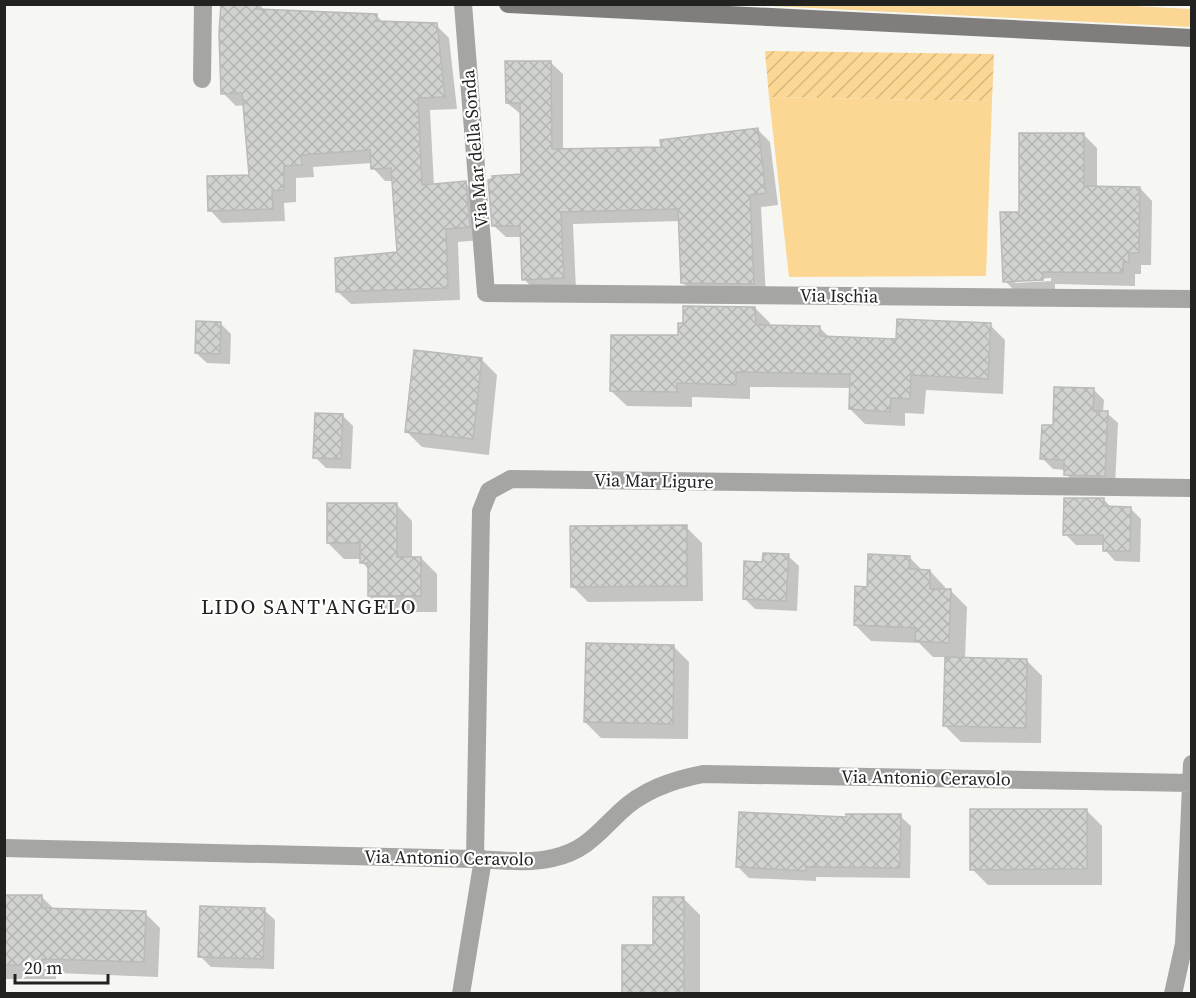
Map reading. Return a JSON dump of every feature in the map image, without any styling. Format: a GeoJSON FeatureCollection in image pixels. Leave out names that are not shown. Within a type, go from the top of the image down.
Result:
{"type":"FeatureCollection","features":[{"type":"Feature","properties":{"kind":"street"},"geometry":{"type":"LineString","coordinates":[[202,79],[203,4]]}},
{"type":"Feature","properties":{"kind":"street","name":"Via Mar della Sonda"},"geometry":{"type":"LineString","coordinates":[[463,4],[486,293]]}},
{"type":"Feature","properties":{"kind":"street"},"geometry":{"type":"LineString","coordinates":[[508,4],[1191,38]]}},
{"type":"Feature","properties":{"kind":"street","name":"Via Ischia"},"geometry":{"type":"LineString","coordinates":[[486,293],[1191,299]]}},
{"type":"Feature","properties":{"kind":"street","name":"Via Mar Ligure"},"geometry":{"type":"LineString","coordinates":[[461,993],[479,859],[481,511],[489,491],[511,479],[1191,488]]}},
{"type":"Feature","properties":{"kind":"street"},"geometry":{"type":"LineString","coordinates":[[1179,993],[1184,944],[1191,764]]}},
{"type":"Feature","properties":{"kind":"street","name":"Via Antonio Ceravolo"},"geometry":{"type":"LineString","coordinates":[[4,848],[529,862],[555,858],[592,841],[621,811],[654,788],[677,779],[703,774],[1191,783]]}},
{"type":"Feature","properties":{"kind":"shaded area"},"geometry":{"type":"Polygon","coordinates":[[[1095,4],[1191,9],[1191,27],[751,5],[1095,4]]]}},
{"type":"Feature","properties":{"kind":"shaded area"},"geometry":{"type":"Polygon","coordinates":[[[765,51],[994,54],[992,101],[769,97],[765,51]]]}},
{"type":"Feature","properties":{"kind":"shaded area"},"geometry":{"type":"Polygon","coordinates":[[[769,97],[992,101],[986,276],[789,277],[769,97]]]}},
{"type":"Feature","properties":{"kind":"building"},"geometry":{"type":"Polygon","coordinates":[[[221,4],[257,4],[257,9],[377,14],[377,21],[437,23],[445,97],[418,98],[422,185],[466,181],[470,227],[446,229],[448,288],[336,292],[335,258],[397,252],[391,168],[371,169],[370,150],[301,155],[302,165],[284,166],[284,190],[272,191],[273,209],[208,211],[207,176],[249,175],[242,93],[221,94],[219,33],[221,4]]]}},
{"type":"Feature","properties":{"kind":"building"},"geometry":{"type":"Polygon","coordinates":[[[505,61],[551,61],[552,149],[661,147],[660,140],[758,128],[766,193],[750,195],[754,284],[681,283],[678,209],[561,212],[564,278],[522,280],[520,226],[492,226],[488,180],[492,179],[492,176],[521,174],[520,103],[506,103],[505,61]]]}},
{"type":"Feature","properties":{"kind":"building"},"geometry":{"type":"Polygon","coordinates":[[[1019,133],[1084,133],[1084,186],[1140,187],[1139,253],[1129,253],[1129,262],[1123,262],[1123,273],[1043,272],[1043,280],[1003,282],[1000,212],[1019,212],[1019,133]]]}},
{"type":"Feature","properties":{"kind":"building"},"geometry":{"type":"Polygon","coordinates":[[[683,306],[755,307],[756,325],[820,326],[820,336],[896,339],[897,319],[991,323],[988,379],[911,375],[910,399],[891,398],[890,412],[849,409],[850,374],[736,372],[736,385],[677,383],[677,392],[610,391],[611,335],[678,335],[678,323],[683,323],[683,306]]]}},
{"type":"Feature","properties":{"kind":"building"},"geometry":{"type":"Polygon","coordinates":[[[196,321],[221,322],[220,354],[195,353],[196,321]]]}},
{"type":"Feature","properties":{"kind":"building"},"geometry":{"type":"Polygon","coordinates":[[[414,350],[482,358],[473,439],[405,432],[414,350]]]}},
{"type":"Feature","properties":{"kind":"building"},"geometry":{"type":"Polygon","coordinates":[[[1054,387],[1094,388],[1093,411],[1108,411],[1105,476],[1064,475],[1064,460],[1040,459],[1042,425],[1053,425],[1054,387]]]}},
{"type":"Feature","properties":{"kind":"building"},"geometry":{"type":"Polygon","coordinates":[[[315,413],[343,414],[341,459],[313,458],[315,413]]]}},
{"type":"Feature","properties":{"kind":"building"},"geometry":{"type":"Polygon","coordinates":[[[1064,498],[1104,498],[1104,506],[1131,507],[1130,551],[1103,551],[1103,535],[1063,535],[1064,498]]]}},
{"type":"Feature","properties":{"kind":"building"},"geometry":{"type":"Polygon","coordinates":[[[327,503],[397,503],[397,557],[421,557],[421,596],[368,596],[368,563],[360,563],[360,543],[327,543],[327,503]]]}},
{"type":"Feature","properties":{"kind":"building"},"geometry":{"type":"Polygon","coordinates":[[[687,525],[687,586],[571,587],[570,526],[687,525]]]}},
{"type":"Feature","properties":{"kind":"building"},"geometry":{"type":"Polygon","coordinates":[[[763,553],[789,554],[786,601],[743,599],[744,561],[762,562],[763,553]]]}},
{"type":"Feature","properties":{"kind":"building"},"geometry":{"type":"Polygon","coordinates":[[[868,554],[910,556],[909,569],[930,570],[930,589],[951,589],[949,643],[915,641],[916,628],[854,625],[855,586],[867,587],[868,554]]]}},
{"type":"Feature","properties":{"kind":"building"},"geometry":{"type":"Polygon","coordinates":[[[586,643],[674,645],[673,724],[584,722],[586,643]]]}},
{"type":"Feature","properties":{"kind":"building"},"geometry":{"type":"Polygon","coordinates":[[[945,657],[1027,659],[1026,728],[943,726],[945,657]]]}},
{"type":"Feature","properties":{"kind":"building"},"geometry":{"type":"Polygon","coordinates":[[[970,809],[1087,809],[1087,869],[970,870],[970,809]]]}},
{"type":"Feature","properties":{"kind":"building"},"geometry":{"type":"Polygon","coordinates":[[[739,812],[846,817],[846,814],[901,814],[900,868],[806,867],[806,871],[736,867],[739,812]]]}},
{"type":"Feature","properties":{"kind":"building"},"geometry":{"type":"Polygon","coordinates":[[[4,895],[42,895],[42,908],[146,911],[144,962],[42,959],[42,965],[4,965],[4,895]]]}},
{"type":"Feature","properties":{"kind":"building"},"geometry":{"type":"Polygon","coordinates":[[[653,897],[684,897],[684,993],[622,993],[622,945],[653,945],[653,897]]]}},
{"type":"Feature","properties":{"kind":"building"},"geometry":{"type":"Polygon","coordinates":[[[200,906],[265,908],[263,959],[198,957],[200,906]]]}},
{"type":"Feature","properties":{"kind":"district","name":"LIDO SANT'ANGELO"},"geometry":{"type":"Point","coordinates":[309,607]}}]}
